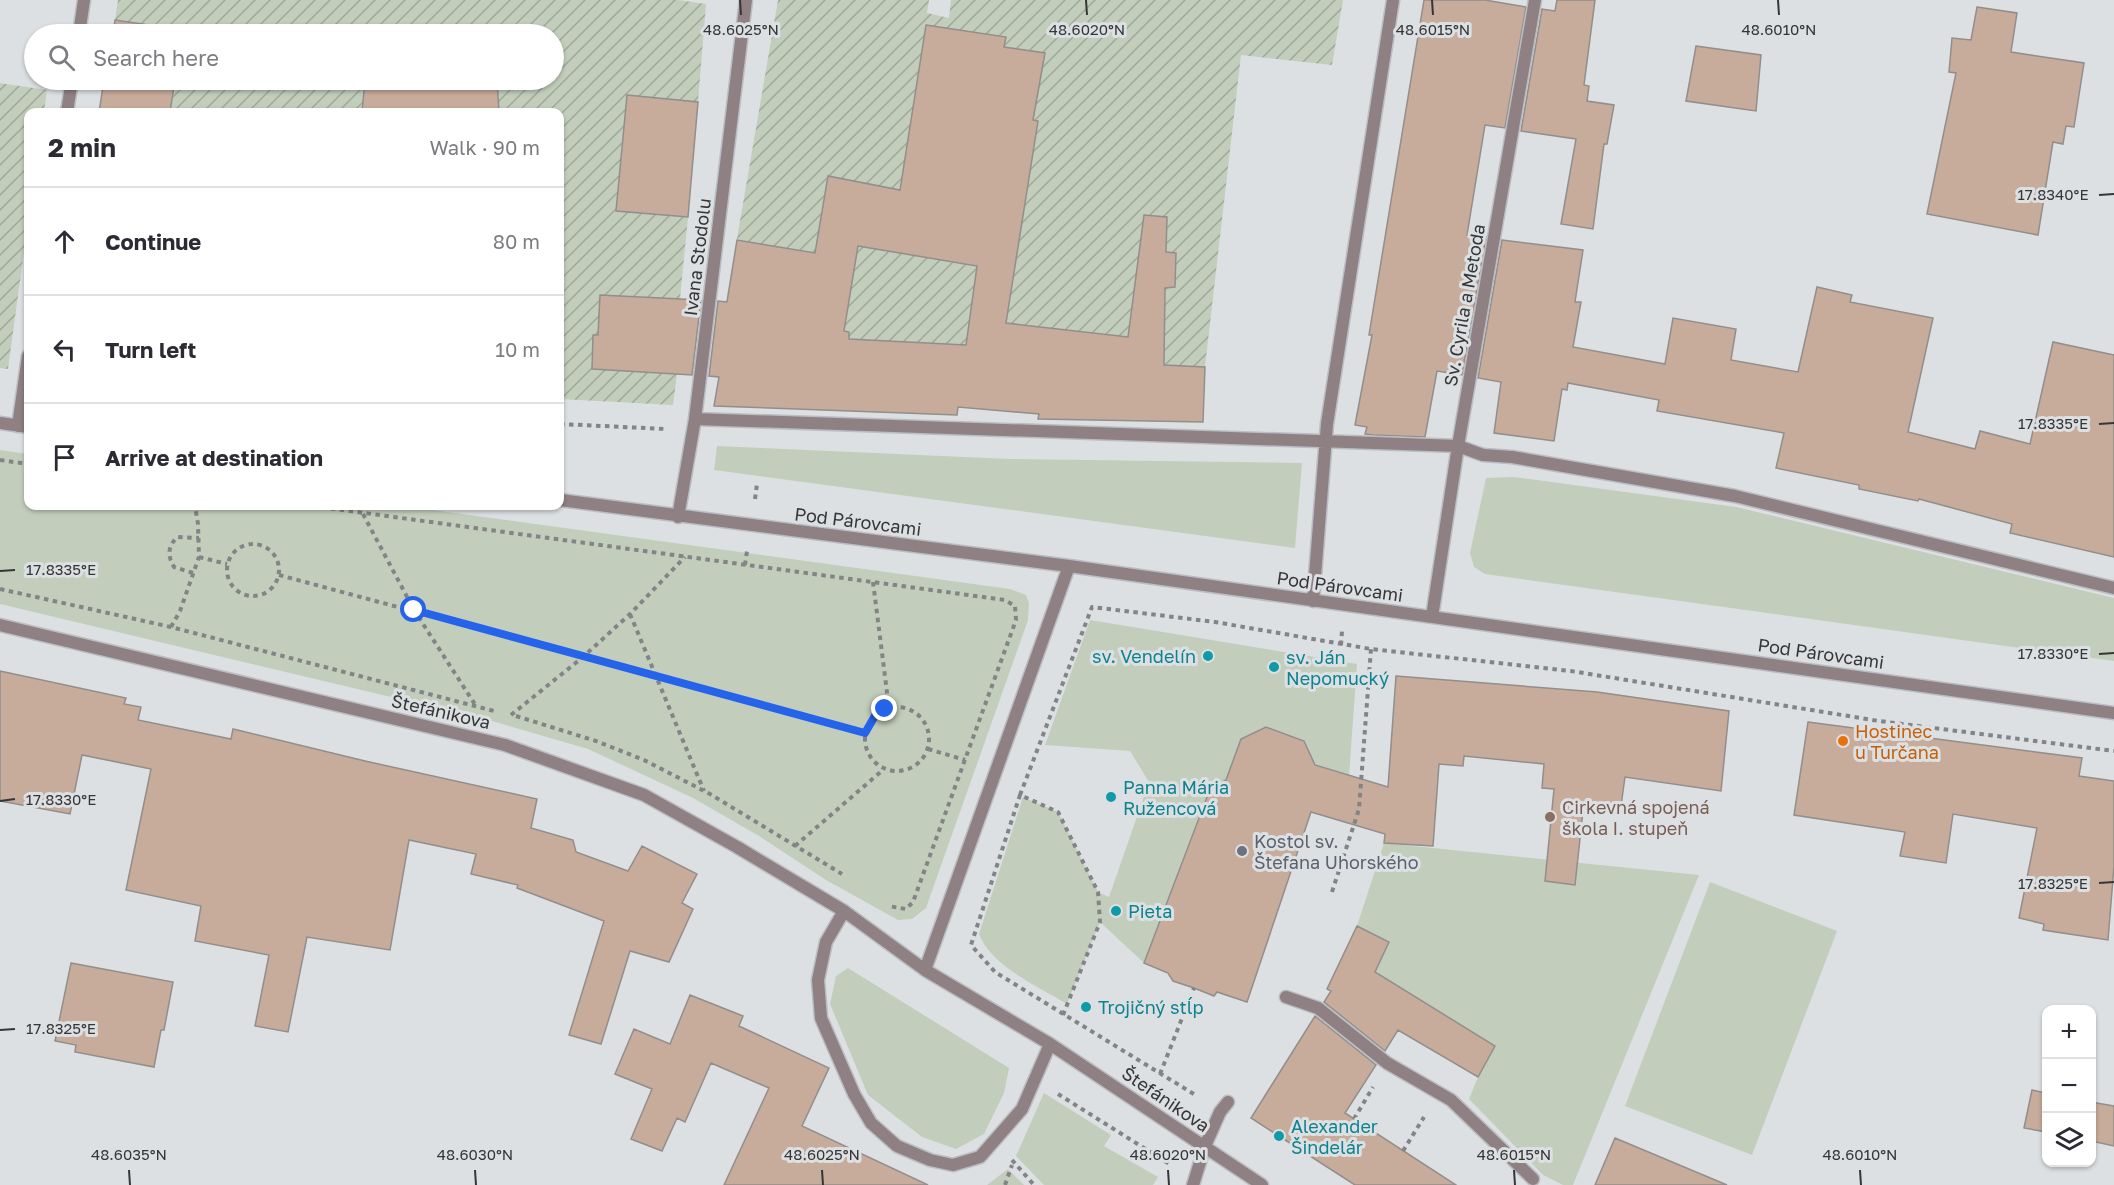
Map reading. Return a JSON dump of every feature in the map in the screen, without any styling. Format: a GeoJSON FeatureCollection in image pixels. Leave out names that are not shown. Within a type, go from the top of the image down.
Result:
{"type":"FeatureCollection","features":[{"type":"Feature","properties":{"kind":"street"},"geometry":{"type":"LineString","coordinates":[[80,24],[84,0]]}},
{"type":"Feature","properties":{"kind":"street","name":"Ivana Stodolu"},"geometry":{"type":"LineString","coordinates":[[678,517],[695,419],[746,0]]}},
{"type":"Feature","properties":{"kind":"street"},"geometry":{"type":"LineString","coordinates":[[1313,601],[1325,441],[1393,0]]}},
{"type":"Feature","properties":{"kind":"street","name":"Sv. Cyrila a Metoda"},"geometry":{"type":"LineString","coordinates":[[1432,617],[1458,446],[1535,0]]}},
{"type":"Feature","properties":{"kind":"street"},"geometry":{"type":"LineString","coordinates":[[68,108],[70,90]]}},
{"type":"Feature","properties":{"kind":"street"},"geometry":{"type":"LineString","coordinates":[[695,419],[1458,446],[1483,455],[1512,457],[1735,496],[2114,588]]}},
{"type":"Feature","properties":{"kind":"street"},"geometry":{"type":"LineString","coordinates":[[0,423],[23,426]]}},
{"type":"Feature","properties":{"kind":"street","name":"Pod Párovcami"},"geometry":{"type":"LineString","coordinates":[[564,501],[1069,566],[2114,713]]}},
{"type":"Feature","properties":{"kind":"street"},"geometry":{"type":"LineString","coordinates":[[925,969],[1069,566]]}},
{"type":"Feature","properties":{"kind":"street","name":"Štefánikova"},"geometry":{"type":"LineString","coordinates":[[0,625],[505,745],[644,795],[844,911],[925,969],[1050,1044],[1262,1185]]}},
{"type":"Feature","properties":{"kind":"street"},"geometry":{"type":"LineString","coordinates":[[844,911],[826,942],[818,980],[821,1018],[854,1094],[871,1123],[897,1146],[930,1160],[953,1165],[981,1157],[1022,1109],[1050,1044]]}},
{"type":"Feature","properties":{"kind":"street"},"geometry":{"type":"LineString","coordinates":[[1286,997],[1318,1008],[1387,1064],[1451,1100],[1533,1179]]}},
{"type":"Feature","properties":{"kind":"street"},"geometry":{"type":"LineString","coordinates":[[1193,1185],[1205,1146],[1220,1112],[1228,1102]]}},
{"type":"Feature","properties":{"kind":"path"},"geometry":{"type":"LineString","coordinates":[[564,424],[663,430],[695,419]]}},
{"type":"Feature","properties":{"kind":"path"},"geometry":{"type":"LineString","coordinates":[[0,460],[24,463]]}},
{"type":"Feature","properties":{"kind":"path"},"geometry":{"type":"LineString","coordinates":[[171,627],[180,611],[198,557],[199,538],[196,510]]}},
{"type":"Feature","properties":{"kind":"path"},"geometry":{"type":"LineString","coordinates":[[342,510],[1005,600],[1015,606],[1016,620],[965,760],[928,749]]}},
{"type":"Feature","properties":{"kind":"path"},"geometry":{"type":"LineString","coordinates":[[363,513],[414,610],[477,706]]}},
{"type":"Feature","properties":{"kind":"path"},"geometry":{"type":"LineString","coordinates":[[193,573],[174,567],[170,560],[169,550],[177,537],[199,538]]}},
{"type":"Feature","properties":{"kind":"path"},"geometry":{"type":"LineString","coordinates":[[257,544],[273,552],[278,560],[279,575],[269,592],[254,597],[246,596],[232,586],[228,579],[227,564],[239,547],[257,544]]}},
{"type":"Feature","properties":{"kind":"path"},"geometry":{"type":"LineString","coordinates":[[198,557],[227,564]]}},
{"type":"Feature","properties":{"kind":"path"},"geometry":{"type":"LineString","coordinates":[[511,715],[583,657],[630,614],[685,557]]}},
{"type":"Feature","properties":{"kind":"path"},"geometry":{"type":"LineString","coordinates":[[279,575],[865,733]]}},
{"type":"Feature","properties":{"kind":"path"},"geometry":{"type":"LineString","coordinates":[[873,582],[889,708]]}},
{"type":"Feature","properties":{"kind":"path"},"geometry":{"type":"LineString","coordinates":[[1194,1094],[995,972],[970,945],[1020,795],[1092,607],[1215,622],[1371,649],[1571,671],[1879,721],[2114,751]]}},
{"type":"Feature","properties":{"kind":"path"},"geometry":{"type":"LineString","coordinates":[[630,614],[704,791]]}},
{"type":"Feature","properties":{"kind":"path"},"geometry":{"type":"LineString","coordinates":[[1332,892],[1359,809],[1371,649]]}},
{"type":"Feature","properties":{"kind":"path"},"geometry":{"type":"LineString","coordinates":[[889,708],[906,708],[915,712],[928,728],[928,749],[923,759],[905,771],[884,769],[875,763],[869,754],[865,744],[865,733],[876,714],[889,708]]}},
{"type":"Feature","properties":{"kind":"path"},"geometry":{"type":"LineString","coordinates":[[795,846],[884,769]]}},
{"type":"Feature","properties":{"kind":"path"},"geometry":{"type":"LineString","coordinates":[[1020,795],[1058,812],[1098,892],[1100,921],[1063,1015]]}},
{"type":"Feature","properties":{"kind":"path"},"geometry":{"type":"LineString","coordinates":[[1160,1074],[1194,988]]}},
{"type":"Feature","properties":{"kind":"path"},"geometry":{"type":"LineString","coordinates":[[1354,1119],[1387,1064]]}},
{"type":"Feature","properties":{"kind":"path"},"geometry":{"type":"LineString","coordinates":[[1036,1080],[1171,1164],[1167,1175]]}},
{"type":"Feature","properties":{"kind":"path"},"geometry":{"type":"LineString","coordinates":[[1403,1150],[1439,1093]]}},
{"type":"Feature","properties":{"kind":"path"},"geometry":{"type":"LineString","coordinates":[[1005,1185],[1013,1162]]}},
{"type":"Feature","properties":{"kind":"green space"},"geometry":{"type":"Polygon","coordinates":[[[118,0],[678,0],[706,4],[698,102],[627,95],[616,210],[688,217],[680,299],[601,295],[598,335],[593,335],[677,374],[673,405],[564,399],[564,108],[171,108],[173,90],[564,90],[564,24],[143,24],[115,20],[118,0]]]}},
{"type":"Feature","properties":{"kind":"green space"},"geometry":{"type":"Polygon","coordinates":[[[778,0],[929,0],[927,13],[949,18],[951,0],[1343,0],[1332,65],[1241,55],[1205,367],[1203,422],[1038,419],[1038,414],[958,407],[957,415],[714,406],[729,315],[724,314],[778,0]]]}},
{"type":"Feature","properties":{"kind":"green space"},"geometry":{"type":"Polygon","coordinates":[[[0,83],[24,87],[24,90],[47,90],[45,108],[24,108],[24,251],[8,369],[0,368],[0,83]]]}},
{"type":"Feature","properties":{"kind":"green space"},"geometry":{"type":"Polygon","coordinates":[[[717,446],[1010,459],[1302,463],[1295,548],[714,470],[717,446]]]}},
{"type":"Feature","properties":{"kind":"green space"},"geometry":{"type":"Polygon","coordinates":[[[0,450],[24,453],[24,510],[433,510],[1010,589],[1026,595],[1029,603],[1028,620],[926,908],[912,919],[898,920],[826,880],[759,836],[693,798],[588,749],[492,721],[0,604],[0,450]]]}},
{"type":"Feature","properties":{"kind":"green space"},"geometry":{"type":"Polygon","coordinates":[[[1514,477],[1736,507],[2114,598],[2114,661],[1485,574],[1474,567],[1470,553],[1486,478],[1514,477]]]}},
{"type":"Feature","properties":{"kind":"green space"},"geometry":{"type":"Polygon","coordinates":[[[1090,620],[1357,664],[1349,776],[1315,765],[1304,741],[1266,727],[1241,739],[1226,780],[1209,789],[1144,963],[1100,922],[1067,1004],[1005,966],[985,945],[979,934],[1023,797],[1058,812],[1098,892],[1109,897],[1149,782],[1130,751],[1045,745],[1090,620]]]}},
{"type":"Feature","properties":{"kind":"green space"},"geometry":{"type":"Polygon","coordinates":[[[1384,843],[1699,875],[1573,1185],[1563,1185],[1543,1175],[1469,1099],[1495,1046],[1375,972],[1389,942],[1357,926],[1384,843]]]}},
{"type":"Feature","properties":{"kind":"green space"},"geometry":{"type":"Polygon","coordinates":[[[1710,882],[1837,931],[1752,1155],[1625,1106],[1710,882]]]}},
{"type":"Feature","properties":{"kind":"green space"},"geometry":{"type":"Polygon","coordinates":[[[848,968],[1009,1068],[1004,1093],[984,1134],[956,1149],[922,1137],[868,1095],[830,1004],[836,976],[848,968]]]}},
{"type":"Feature","properties":{"kind":"green space"},"geometry":{"type":"Polygon","coordinates":[[[1044,1093],[1111,1135],[1104,1146],[1158,1177],[1153,1185],[1044,1185],[1016,1156],[1044,1093]]]}},
{"type":"Feature","properties":{"kind":"green space"},"geometry":{"type":"Polygon","coordinates":[[[1008,1169],[1024,1185],[987,1185],[1008,1169]]]}},
{"type":"Feature","properties":{"kind":"building"},"geometry":{"type":"Polygon","coordinates":[[[1424,0],[1485,0],[1526,7],[1505,128],[1485,125],[1467,235],[1486,237],[1462,375],[1437,371],[1425,437],[1372,435],[1365,434],[1367,427],[1355,425],[1372,335],[1369,335],[1424,0]]]}},
{"type":"Feature","properties":{"kind":"building"},"geometry":{"type":"Polygon","coordinates":[[[1557,0],[1595,0],[1584,85],[1589,86],[1587,101],[1614,105],[1607,144],[1604,144],[1593,229],[1561,224],[1576,139],[1521,131],[1542,9],[1555,11],[1557,0]]]}},
{"type":"Feature","properties":{"kind":"building"},"geometry":{"type":"Polygon","coordinates":[[[1977,7],[2017,13],[2011,52],[2084,63],[2074,127],[2066,126],[2063,144],[2053,142],[2038,235],[1927,214],[1956,73],[1949,72],[1952,38],[1971,40],[1977,7]]]}},
{"type":"Feature","properties":{"kind":"building"},"geometry":{"type":"Polygon","coordinates":[[[115,20],[142,24],[114,24],[115,20]]]}},
{"type":"Feature","properties":{"kind":"building"},"geometry":{"type":"Polygon","coordinates":[[[926,25],[1006,37],[1004,47],[1045,53],[1033,120],[1038,121],[1006,323],[1128,337],[1144,215],[1167,217],[1166,252],[1176,253],[1175,287],[1165,288],[1164,365],[1205,367],[1203,422],[1038,419],[1039,414],[958,407],[957,415],[714,406],[719,377],[709,376],[718,301],[727,302],[737,240],[815,253],[828,176],[900,190],[926,25]],[[858,246],[844,331],[849,332],[849,339],[966,345],[977,266],[858,246]]]}},
{"type":"Feature","properties":{"kind":"building"},"geometry":{"type":"Polygon","coordinates":[[[1696,46],[1761,55],[1756,111],[1686,101],[1696,46]]]}},
{"type":"Feature","properties":{"kind":"building"},"geometry":{"type":"Polygon","coordinates":[[[102,90],[173,90],[171,108],[100,108],[102,90]]]}},
{"type":"Feature","properties":{"kind":"building"},"geometry":{"type":"Polygon","coordinates":[[[364,90],[498,90],[499,108],[362,108],[364,90]]]}},
{"type":"Feature","properties":{"kind":"building"},"geometry":{"type":"Polygon","coordinates":[[[627,95],[698,102],[688,217],[616,211],[627,95]]]}},
{"type":"Feature","properties":{"kind":"building"},"geometry":{"type":"Polygon","coordinates":[[[1502,240],[1583,250],[1575,302],[1581,302],[1573,347],[1665,364],[1673,318],[1736,329],[1731,360],[1798,372],[1817,287],[1852,295],[1850,302],[1933,318],[1908,432],[1975,449],[1980,431],[2030,444],[2053,342],[2114,355],[2114,557],[2010,533],[2012,524],[1919,499],[1918,501],[1859,489],[1859,485],[1776,468],[1784,433],[1657,411],[1659,400],[1568,383],[1567,390],[1562,389],[1554,441],[1494,433],[1501,382],[1478,378],[1502,240]]]}},
{"type":"Feature","properties":{"kind":"building"},"geometry":{"type":"Polygon","coordinates":[[[600,295],[701,300],[692,375],[592,369],[593,335],[598,335],[600,295]]]}},
{"type":"Feature","properties":{"kind":"building"},"geometry":{"type":"Polygon","coordinates":[[[0,671],[126,698],[124,704],[141,707],[138,720],[231,739],[233,729],[537,799],[531,828],[573,840],[576,852],[628,871],[642,846],[697,874],[682,903],[693,909],[669,962],[630,951],[601,1044],[569,1035],[604,921],[517,888],[518,885],[471,874],[476,854],[409,840],[390,950],[307,937],[288,1032],[255,1026],[269,955],[195,941],[201,906],[126,890],[151,769],[82,755],[70,814],[0,801],[0,671]]]}},
{"type":"Feature","properties":{"kind":"building"},"geometry":{"type":"Polygon","coordinates":[[[1396,676],[1597,692],[1729,711],[1721,791],[1625,777],[1621,806],[1584,802],[1575,885],[1545,881],[1554,789],[1542,788],[1544,764],[1464,756],[1463,766],[1439,764],[1433,846],[1384,843],[1385,834],[1311,812],[1247,1002],[1217,992],[1214,996],[1173,981],[1168,973],[1144,963],[1210,789],[1226,780],[1241,739],[1266,727],[1304,741],[1315,765],[1388,787],[1396,676]]]}},
{"type":"Feature","properties":{"kind":"building"},"geometry":{"type":"Polygon","coordinates":[[[1808,722],[2082,758],[2079,776],[2114,781],[2114,866],[2108,940],[2043,930],[2044,924],[2019,918],[2037,828],[1953,814],[1946,863],[1900,856],[1905,832],[1794,815],[1808,722]]]}},
{"type":"Feature","properties":{"kind":"building"},"geometry":{"type":"Polygon","coordinates":[[[1357,926],[1389,942],[1375,972],[1495,1046],[1478,1077],[1398,1030],[1385,1051],[1324,1002],[1331,991],[1327,989],[1357,926]]]}},
{"type":"Feature","properties":{"kind":"building"},"geometry":{"type":"Polygon","coordinates":[[[71,963],[173,982],[154,1067],[75,1052],[76,1045],[55,1041],[71,963]]]}},
{"type":"Feature","properties":{"kind":"building"},"geometry":{"type":"Polygon","coordinates":[[[690,995],[743,1016],[739,1026],[829,1068],[802,1126],[928,1185],[724,1185],[769,1088],[711,1063],[685,1122],[677,1118],[662,1151],[631,1139],[652,1089],[615,1074],[634,1029],[670,1044],[690,995]]]}},
{"type":"Feature","properties":{"kind":"building"},"geometry":{"type":"Polygon","coordinates":[[[1315,1016],[1376,1065],[1345,1113],[1456,1185],[1355,1185],[1251,1118],[1315,1016]]]}},
{"type":"Feature","properties":{"kind":"building"},"geometry":{"type":"Polygon","coordinates":[[[2032,1090],[2042,1092],[2042,1131],[2024,1128],[2032,1090]]]}},
{"type":"Feature","properties":{"kind":"building"},"geometry":{"type":"Polygon","coordinates":[[[2096,1103],[2114,1106],[2114,1146],[2096,1142],[2096,1103]]]}},
{"type":"Feature","properties":{"kind":"building"},"geometry":{"type":"Polygon","coordinates":[[[1615,1138],[1727,1185],[1595,1185],[1615,1138]]]}},
{"type":"Feature","properties":{"kind":"place","name":"sv. Vendelín"},"geometry":{"type":"Point","coordinates":[1208,656]}},
{"type":"Feature","properties":{"kind":"place","name":"sv. Ján Nepomucký"},"geometry":{"type":"Point","coordinates":[1274,667]}},
{"type":"Feature","properties":{"kind":"place","name":"Hostinec u Turčana"},"geometry":{"type":"Point","coordinates":[1843,741]}},
{"type":"Feature","properties":{"kind":"place","name":"Panna Mária Ružencová"},"geometry":{"type":"Point","coordinates":[1111,797]}},
{"type":"Feature","properties":{"kind":"place","name":"Cirkevná spojená škola I. stupeň"},"geometry":{"type":"Point","coordinates":[1550,817]}},
{"type":"Feature","properties":{"kind":"place","name":"Kostol sv. Štefana Uhorského"},"geometry":{"type":"Point","coordinates":[1242,851]}},
{"type":"Feature","properties":{"kind":"place","name":"Pieta"},"geometry":{"type":"Point","coordinates":[1116,911]}},
{"type":"Feature","properties":{"kind":"place","name":"Trojičný stĺp"},"geometry":{"type":"Point","coordinates":[1086,1007]}},
{"type":"Feature","properties":{"kind":"place","name":"Alexander Šindelár"},"geometry":{"type":"Point","coordinates":[1279,1136]}},
{"type":"Feature","properties":{"kind":"route"},"geometry":{"type":"LineString","coordinates":[[414,610],[865,733],[876,714],[885,709]]}}]}
